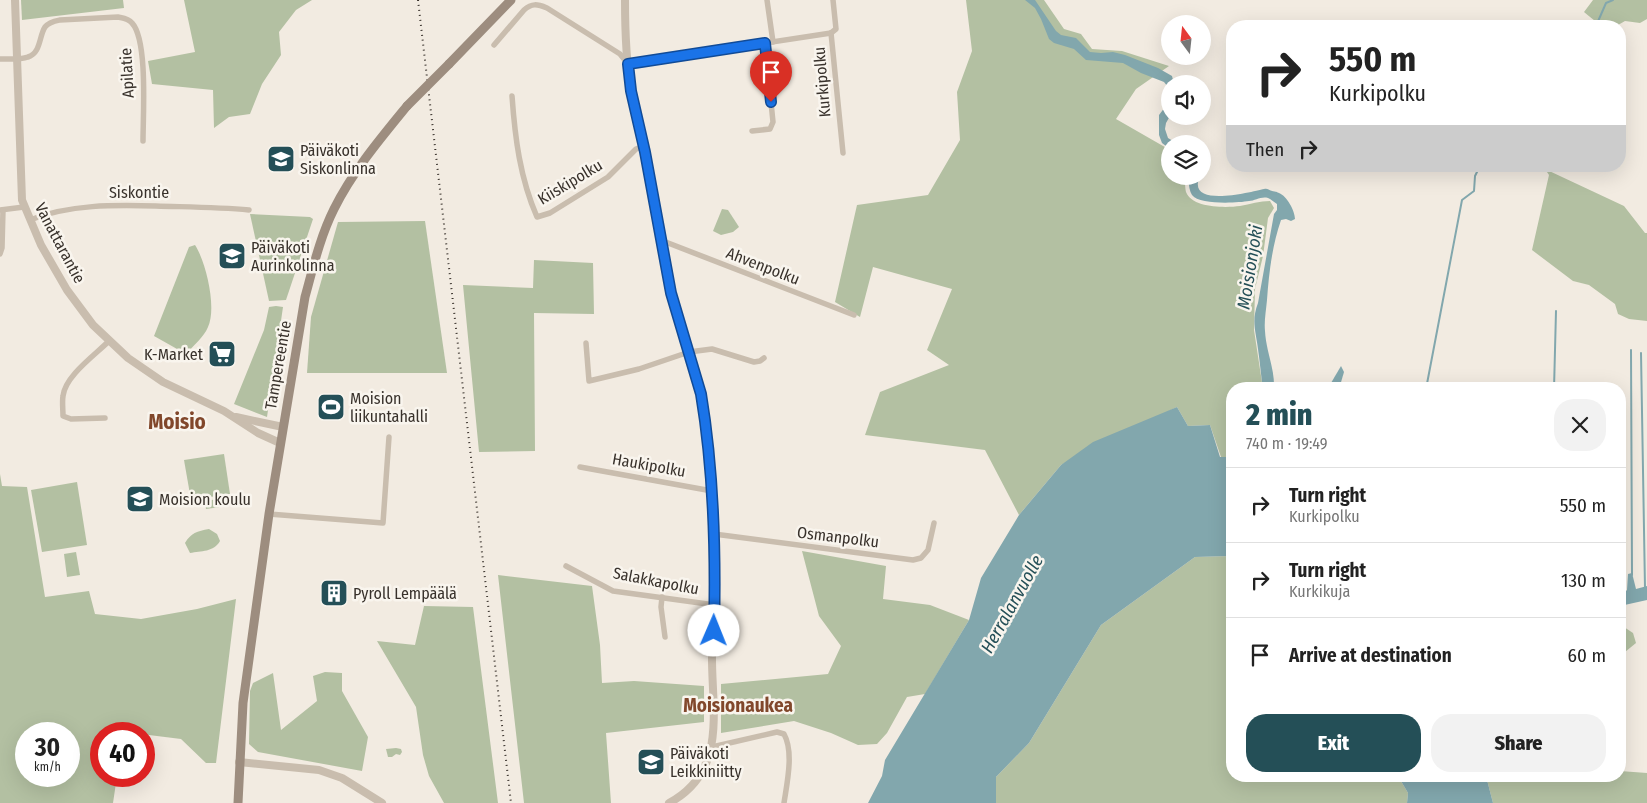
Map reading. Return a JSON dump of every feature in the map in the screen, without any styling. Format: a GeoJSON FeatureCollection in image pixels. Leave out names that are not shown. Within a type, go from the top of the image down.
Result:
{"type":"FeatureCollection","features":[{"type":"Feature","properties":{"kind":"main road","name":"Tampereentie"},"geometry":{"type":"LineString","coordinates":[[238,803],[243,703],[269,514],[305,297],[326,229],[347,186],[374,146],[407,106],[511,0]]}},
{"type":"Feature","properties":{"kind":"street","name":"Vanattarantie"},"geometry":{"type":"LineString","coordinates":[[15,0],[24,207],[41,245],[67,290],[93,325],[128,358],[163,382],[232,416],[258,433],[280,443]]}},
{"type":"Feature","properties":{"kind":"street"},"geometry":{"type":"LineString","coordinates":[[625,0],[625,40],[631,91],[644,146],[673,300],[701,394],[712,491],[715,605],[712,653],[715,721],[712,747],[698,779],[686,791],[669,803]]}},
{"type":"Feature","properties":{"kind":"street"},"geometry":{"type":"LineString","coordinates":[[767,0],[773,42]]}},
{"type":"Feature","properties":{"kind":"street"},"geometry":{"type":"LineString","coordinates":[[831,33],[836,29],[833,0]]}},
{"type":"Feature","properties":{"kind":"street"},"geometry":{"type":"LineString","coordinates":[[494,44],[524,10],[530,5],[537,4],[547,8],[620,54],[628,64]]}},
{"type":"Feature","properties":{"kind":"street","name":"Apilatie"},"geometry":{"type":"LineString","coordinates":[[18,58],[29,57],[33,54],[37,49],[45,27],[51,22],[118,16],[127,18],[136,29],[142,62],[143,141]]}},
{"type":"Feature","properties":{"kind":"street","name":"Kurkipolku"},"geometry":{"type":"LineString","coordinates":[[628,64],[831,33],[843,153]]}},
{"type":"Feature","properties":{"kind":"street"},"geometry":{"type":"LineString","coordinates":[[752,131],[770,129],[773,122],[765,43]]}},
{"type":"Feature","properties":{"kind":"street"},"geometry":{"type":"LineString","coordinates":[[0,59],[18,58]]}},
{"type":"Feature","properties":{"kind":"street","name":"Kiiskipolku"},"geometry":{"type":"LineString","coordinates":[[512,96],[516,148],[523,179],[537,217],[550,213],[608,177],[636,149],[644,146]]}},
{"type":"Feature","properties":{"kind":"street","name":"Siskontie"},"geometry":{"type":"LineString","coordinates":[[30,220],[48,214],[106,205],[210,207],[249,210]]}},
{"type":"Feature","properties":{"kind":"street"},"geometry":{"type":"LineString","coordinates":[[0,254],[2,248],[2,210],[24,207]]}},
{"type":"Feature","properties":{"kind":"street","name":"Ahvenpolku"},"geometry":{"type":"LineString","coordinates":[[662,242],[854,315]]}},
{"type":"Feature","properties":{"kind":"street"},"geometry":{"type":"LineString","coordinates":[[105,418],[71,418],[63,416],[62,396],[64,389],[84,364],[108,341]]}},
{"type":"Feature","properties":{"kind":"street"},"geometry":{"type":"LineString","coordinates":[[586,343],[589,381],[639,369],[689,352],[712,349],[754,362],[764,358]]}},
{"type":"Feature","properties":{"kind":"street","name":"Vanattarantie"},"geometry":{"type":"LineString","coordinates":[[232,416],[283,427]]}},
{"type":"Feature","properties":{"kind":"street"},"geometry":{"type":"LineString","coordinates":[[269,514],[383,523],[389,437]]}},
{"type":"Feature","properties":{"kind":"street","name":"Haukipolku"},"geometry":{"type":"LineString","coordinates":[[580,467],[712,491]]}},
{"type":"Feature","properties":{"kind":"street","name":"Osmanpolku"},"geometry":{"type":"LineString","coordinates":[[714,534],[913,560],[921,558],[928,550],[934,523]]}},
{"type":"Feature","properties":{"kind":"street","name":"Salakkapolku"},"geometry":{"type":"LineString","coordinates":[[566,566],[613,591],[715,605]]}},
{"type":"Feature","properties":{"kind":"street"},"geometry":{"type":"LineString","coordinates":[[662,597],[661,608],[665,637]]}},
{"type":"Feature","properties":{"kind":"street"},"geometry":{"type":"LineString","coordinates":[[712,747],[777,732],[784,734],[789,751],[788,778],[784,803]]}},
{"type":"Feature","properties":{"kind":"street"},"geometry":{"type":"LineString","coordinates":[[239,762],[319,770],[342,778],[382,803]]}},
{"type":"Feature","properties":{"kind":"green space"},"geometry":{"type":"Polygon","coordinates":[[[21,0],[123,0],[124,8],[22,20],[21,0]]]}},
{"type":"Feature","properties":{"kind":"green space"},"geometry":{"type":"Polygon","coordinates":[[[184,0],[312,0],[296,10],[279,32],[281,55],[262,84],[250,114],[229,117],[214,128],[213,90],[152,84],[148,61],[195,52],[184,0]]]}},
{"type":"Feature","properties":{"kind":"green space"},"geometry":{"type":"Polygon","coordinates":[[[966,0],[1044,0],[1064,29],[1081,34],[1092,49],[1122,51],[1169,66],[1136,89],[1116,119],[1161,145],[1161,185],[1185,185],[1189,197],[1210,206],[1240,206],[1270,201],[1274,208],[1268,218],[1263,256],[1255,289],[1254,330],[1262,382],[1226,382],[1226,457],[1221,457],[1210,425],[1188,426],[1177,407],[1061,465],[1019,515],[985,450],[865,435],[880,392],[949,365],[927,350],[952,289],[873,267],[860,317],[835,302],[857,205],[928,195],[960,140],[957,92],[972,51],[966,0]]]}},
{"type":"Feature","properties":{"kind":"green space"},"geometry":{"type":"Polygon","coordinates":[[[1593,0],[1647,0],[1647,19],[1640,23],[1626,20],[1594,20],[1584,12],[1593,0]]]}},
{"type":"Feature","properties":{"kind":"green space"},"geometry":{"type":"Polygon","coordinates":[[[1547,172],[1551,172],[1624,206],[1645,233],[1647,233],[1647,321],[1629,319],[1618,314],[1615,304],[1589,285],[1573,281],[1532,250],[1549,175],[1547,172]]]}},
{"type":"Feature","properties":{"kind":"green space"},"geometry":{"type":"Polygon","coordinates":[[[722,209],[728,210],[739,227],[733,232],[721,235],[713,231],[722,209]]]}},
{"type":"Feature","properties":{"kind":"green space"},"geometry":{"type":"Polygon","coordinates":[[[250,214],[310,217],[313,219],[286,300],[269,301],[250,214]]]}},
{"type":"Feature","properties":{"kind":"green space"},"geometry":{"type":"Polygon","coordinates":[[[425,221],[447,373],[307,373],[311,317],[338,222],[425,221]]]}},
{"type":"Feature","properties":{"kind":"green space"},"geometry":{"type":"Polygon","coordinates":[[[195,245],[203,262],[209,285],[211,309],[208,327],[186,354],[154,336],[189,247],[195,245]]]}},
{"type":"Feature","properties":{"kind":"green space"},"geometry":{"type":"Polygon","coordinates":[[[534,260],[593,263],[594,314],[534,313],[535,451],[479,452],[463,285],[533,288],[534,260]]]}},
{"type":"Feature","properties":{"kind":"green space"},"geometry":{"type":"Polygon","coordinates":[[[269,307],[283,307],[267,417],[234,404],[264,330],[269,307]]]}},
{"type":"Feature","properties":{"kind":"green space"},"geometry":{"type":"Polygon","coordinates":[[[224,454],[230,494],[191,500],[184,460],[224,454]]]}},
{"type":"Feature","properties":{"kind":"green space"},"geometry":{"type":"Polygon","coordinates":[[[0,474],[2,486],[27,487],[45,597],[89,591],[95,614],[141,619],[197,609],[236,599],[216,763],[206,763],[181,739],[155,736],[155,722],[90,722],[90,787],[115,787],[113,803],[0,803],[0,474]]]}},
{"type":"Feature","properties":{"kind":"green space"},"geometry":{"type":"Polygon","coordinates":[[[77,482],[87,545],[42,552],[31,490],[77,482]]]}},
{"type":"Feature","properties":{"kind":"green space"},"geometry":{"type":"Polygon","coordinates":[[[218,499],[220,507],[206,509],[205,501],[218,499]]]}},
{"type":"Feature","properties":{"kind":"green space"},"geometry":{"type":"Polygon","coordinates":[[[209,529],[217,534],[220,541],[217,545],[207,550],[190,553],[185,543],[187,540],[195,533],[209,529]]]}},
{"type":"Feature","properties":{"kind":"green space"},"geometry":{"type":"Polygon","coordinates":[[[802,551],[886,566],[883,599],[930,605],[969,620],[925,694],[907,697],[887,733],[877,744],[858,745],[831,733],[794,721],[721,733],[721,684],[828,674],[841,646],[819,616],[802,551]]]}},
{"type":"Feature","properties":{"kind":"green space"},"geometry":{"type":"Polygon","coordinates":[[[76,552],[80,575],[67,577],[64,554],[76,552]]]}},
{"type":"Feature","properties":{"kind":"green space"},"geometry":{"type":"Polygon","coordinates":[[[1226,556],[1226,782],[1402,782],[1408,793],[1407,803],[996,803],[996,777],[1029,743],[1101,625],[1195,557],[1226,556]]]}},
{"type":"Feature","properties":{"kind":"green space"},"geometry":{"type":"Polygon","coordinates":[[[498,575],[592,586],[600,645],[602,683],[634,681],[704,686],[704,722],[606,733],[611,803],[524,803],[498,575]]]}},
{"type":"Feature","properties":{"kind":"green space"},"geometry":{"type":"Polygon","coordinates":[[[424,606],[473,607],[498,803],[444,803],[429,776],[423,755],[416,707],[377,641],[415,645],[424,606]]]}},
{"type":"Feature","properties":{"kind":"green space"},"geometry":{"type":"Polygon","coordinates":[[[1626,628],[1633,633],[1636,643],[1626,651],[1626,628]]]}},
{"type":"Feature","properties":{"kind":"green space"},"geometry":{"type":"Polygon","coordinates":[[[325,672],[342,673],[342,691],[368,737],[362,771],[258,752],[249,744],[250,691],[253,683],[273,673],[281,730],[317,701],[313,676],[325,672]]]}},
{"type":"Feature","properties":{"kind":"green space"},"geometry":{"type":"Polygon","coordinates":[[[386,749],[401,749],[400,755],[396,754],[388,757],[386,749]]]}},
{"type":"Feature","properties":{"kind":"green space"},"geometry":{"type":"Polygon","coordinates":[[[1626,771],[1647,773],[1647,803],[1493,803],[1488,782],[1626,782],[1626,771]]]}},
{"type":"Feature","properties":{"kind":"water"},"geometry":{"type":"Polygon","coordinates":[[[1025,0],[1035,0],[1056,31],[1061,35],[1076,38],[1090,52],[1113,52],[1125,55],[1170,75],[1161,75],[1161,81],[1123,63],[1086,60],[1074,49],[1054,43],[1049,39],[1035,8],[1025,0]]]}},
{"type":"Feature","properties":{"kind":"water"},"geometry":{"type":"Polygon","coordinates":[[[1161,112],[1161,125],[1166,125],[1167,135],[1161,135],[1161,140],[1159,135],[1159,115],[1161,112]]]}},
{"type":"Feature","properties":{"kind":"water"},"geometry":{"type":"Polygon","coordinates":[[[1198,185],[1202,192],[1222,196],[1265,189],[1277,192],[1285,197],[1294,212],[1295,219],[1291,221],[1281,220],[1273,250],[1269,280],[1265,327],[1274,382],[1262,382],[1254,321],[1277,204],[1265,198],[1251,201],[1210,202],[1192,195],[1189,186],[1198,185]]]}},
{"type":"Feature","properties":{"kind":"water"},"geometry":{"type":"Polygon","coordinates":[[[1341,366],[1344,372],[1341,382],[1332,382],[1341,366]]]}},
{"type":"Feature","properties":{"kind":"water","name":"Herralanvuolle"},"geometry":{"type":"Polygon","coordinates":[[[1177,407],[1188,426],[1210,425],[1220,457],[1226,457],[1226,556],[1195,557],[1101,625],[1029,743],[996,777],[996,803],[868,803],[882,776],[885,760],[969,620],[981,578],[1019,515],[1061,465],[1093,442],[1177,407]]]}},
{"type":"Feature","properties":{"kind":"water"},"geometry":{"type":"Polygon","coordinates":[[[1632,573],[1636,589],[1647,586],[1647,600],[1626,605],[1628,574],[1632,573]]]}},
{"type":"Feature","properties":{"kind":"water"},"geometry":{"type":"Polygon","coordinates":[[[1402,782],[1488,782],[1493,803],[1407,803],[1408,793],[1402,782]]]}},
{"type":"Feature","properties":{"kind":"waterway"},"geometry":{"type":"LineString","coordinates":[[1599,20],[1606,3],[1613,0]]}},
{"type":"Feature","properties":{"kind":"waterway"},"geometry":{"type":"LineString","coordinates":[[1427,382],[1462,200],[1474,191],[1477,172]]}},
{"type":"Feature","properties":{"kind":"waterway"},"geometry":{"type":"LineString","coordinates":[[1554,382],[1556,311]]}},
{"type":"Feature","properties":{"kind":"waterway"},"geometry":{"type":"LineString","coordinates":[[1631,350],[1632,575]]}},
{"type":"Feature","properties":{"kind":"waterway"},"geometry":{"type":"LineString","coordinates":[[1641,353],[1645,588]]}},
{"type":"Feature","properties":{"kind":"railway"},"geometry":{"type":"LineString","coordinates":[[418,0],[511,803]]}},
{"type":"Feature","properties":{"kind":"place","name":"Päiväkoti Siskonlinna"},"geometry":{"type":"Point","coordinates":[281,159]}},
{"type":"Feature","properties":{"kind":"place","name":"Päiväkoti Aurinkolinna"},"geometry":{"type":"Point","coordinates":[232,256]}},
{"type":"Feature","properties":{"kind":"place","name":"K-Market"},"geometry":{"type":"Point","coordinates":[222,354]}},
{"type":"Feature","properties":{"kind":"place","name":"Moision liikuntahalli"},"geometry":{"type":"Point","coordinates":[331,407]}},
{"type":"Feature","properties":{"kind":"place","name":"Moision koulu"},"geometry":{"type":"Point","coordinates":[140,499]}},
{"type":"Feature","properties":{"kind":"place","name":"Pyroll Lempäälä"},"geometry":{"type":"Point","coordinates":[334,593]}},
{"type":"Feature","properties":{"kind":"place","name":"Päiväkoti Leikkiniitty"},"geometry":{"type":"Point","coordinates":[651,762]}},
{"type":"Feature","properties":{"kind":"district","name":"Moisio"},"geometry":{"type":"Point","coordinates":[177,422]}},
{"type":"Feature","properties":{"kind":"district","name":"Moisionaukea"},"geometry":{"type":"Point","coordinates":[738,705]}},
{"type":"Feature","properties":{"kind":"route"},"geometry":{"type":"LineString","coordinates":[[714,631],[714,534],[709,447],[704,410],[671,293],[645,152],[631,91],[628,64],[765,43],[771,102]]}},
{"type":"Feature","properties":{"kind":"water label","name":"Moisionjoki"},"geometry":{"type":"Point","coordinates":[1250,267]}}]}
